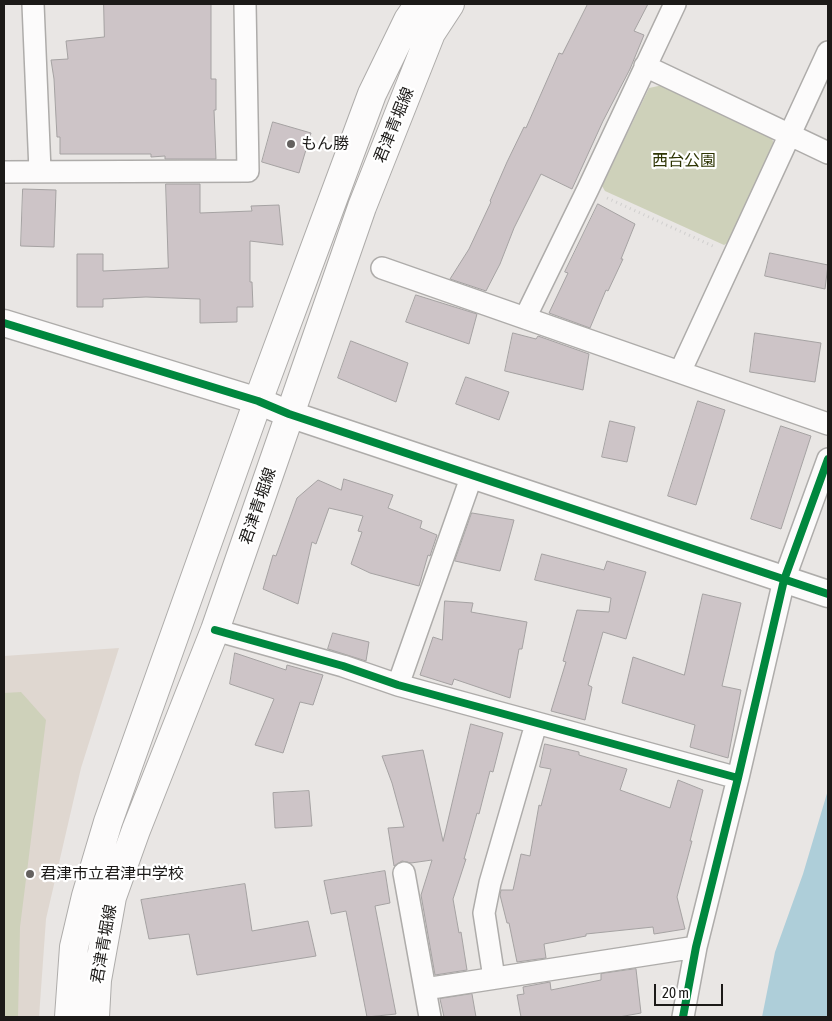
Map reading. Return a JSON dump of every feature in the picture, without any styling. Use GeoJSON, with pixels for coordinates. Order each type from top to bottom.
{"type":"FeatureCollection","features":[{"type":"Feature","properties":{"kind":"main road","name":"君津青堀線"},"geometry":{"type":"LineString","coordinates":[[69,1017],[74,947],[86,896],[108,822],[258,401],[372,94],[408,20],[419,4]]}},
{"type":"Feature","properties":{"kind":"main road","name":"君津青堀線"},"geometry":{"type":"LineString","coordinates":[[95,1017],[97,980],[112,897],[136,830],[215,630],[362,207],[431,33],[450,4]]}},
{"type":"Feature","properties":{"kind":"street"},"geometry":{"type":"LineString","coordinates":[[33,4],[40,171]]}},
{"type":"Feature","properties":{"kind":"street"},"geometry":{"type":"LineString","coordinates":[[4,172],[248,171],[246,4]]}},
{"type":"Feature","properties":{"kind":"street"},"geometry":{"type":"LineString","coordinates":[[524,318],[588,189],[675,4]]}},
{"type":"Feature","properties":{"kind":"street"},"geometry":{"type":"LineString","coordinates":[[680,372],[828,52]]}},
{"type":"Feature","properties":{"kind":"street"},"geometry":{"type":"LineString","coordinates":[[645,66],[828,153]]}},
{"type":"Feature","properties":{"kind":"street"},"geometry":{"type":"LineString","coordinates":[[382,268],[828,424]]}},
{"type":"Feature","properties":{"kind":"street"},"geometry":{"type":"LineString","coordinates":[[4,323],[258,401],[289,414],[805,587]]}},
{"type":"Feature","properties":{"kind":"street"},"geometry":{"type":"LineString","coordinates":[[683,1017],[696,947],[738,778],[805,587],[828,459]]}},
{"type":"Feature","properties":{"kind":"street"},"geometry":{"type":"LineString","coordinates":[[398,685],[472,475]]}},
{"type":"Feature","properties":{"kind":"street"},"geometry":{"type":"LineString","coordinates":[[215,630],[343,666],[398,685],[738,778]]}},
{"type":"Feature","properties":{"kind":"street"},"geometry":{"type":"LineString","coordinates":[[494,978],[484,912],[490,883],[536,724]]}},
{"type":"Feature","properties":{"kind":"street"},"geometry":{"type":"LineString","coordinates":[[404,873],[430,1017]]}},
{"type":"Feature","properties":{"kind":"street"},"geometry":{"type":"LineString","coordinates":[[425,989],[696,947]]}},
{"type":"Feature","properties":{"kind":"path"},"geometry":{"type":"LineString","coordinates":[[588,189],[733,256]]}},
{"type":"Feature","properties":{"kind":"shaded area","name":"君津市立君津中学校"},"geometry":{"type":"Polygon","coordinates":[[[119,648],[81,768],[46,919],[39,1017],[4,1017],[4,656],[119,648]]]}},
{"type":"Feature","properties":{"kind":"green space","name":"西台公園"},"geometry":{"type":"Polygon","coordinates":[[[663,85],[770,133],[775,147],[729,242],[724,245],[605,191],[602,186],[649,88],[663,85]]]}},
{"type":"Feature","properties":{"kind":"green space"},"geometry":{"type":"Polygon","coordinates":[[[21,692],[46,720],[20,927],[18,1017],[4,1017],[4,693],[21,692]]]}},
{"type":"Feature","properties":{"kind":"water"},"geometry":{"type":"Polygon","coordinates":[[[828,790],[828,1017],[762,1017],[775,952],[803,874],[828,790]]]}},
{"type":"Feature","properties":{"kind":"building"},"geometry":{"type":"Polygon","coordinates":[[[104,4],[211,4],[211,79],[216,79],[216,110],[214,110],[216,159],[165,159],[165,156],[151,157],[151,154],[60,154],[60,137],[57,137],[54,79],[51,60],[68,59],[66,41],[104,37],[104,4]]]}},
{"type":"Feature","properties":{"kind":"building"},"geometry":{"type":"Polygon","coordinates":[[[588,4],[648,4],[634,31],[644,35],[630,69],[603,121],[572,189],[541,174],[486,291],[450,279],[469,249],[507,162],[524,127],[526,128],[559,53],[562,54],[588,4]]]}},
{"type":"Feature","properties":{"kind":"building"},"geometry":{"type":"Polygon","coordinates":[[[273,122],[311,133],[299,173],[262,162],[273,122]]]}},
{"type":"Feature","properties":{"kind":"building"},"geometry":{"type":"Polygon","coordinates":[[[166,184],[200,184],[200,213],[252,211],[251,206],[279,205],[283,245],[250,241],[250,282],[252,282],[253,307],[237,307],[237,322],[200,323],[200,299],[146,297],[103,299],[103,307],[77,307],[77,254],[103,254],[103,271],[168,268],[166,184]]]}},
{"type":"Feature","properties":{"kind":"building"},"geometry":{"type":"Polygon","coordinates":[[[23,189],[56,190],[54,247],[21,246],[23,189]]]}},
{"type":"Feature","properties":{"kind":"building"},"geometry":{"type":"Polygon","coordinates":[[[598,204],[635,224],[621,259],[623,259],[608,291],[606,290],[590,328],[549,313],[568,273],[565,272],[598,204]]]}},
{"type":"Feature","properties":{"kind":"building"},"geometry":{"type":"Polygon","coordinates":[[[770,253],[828,265],[825,289],[765,276],[770,253]]]}},
{"type":"Feature","properties":{"kind":"building"},"geometry":{"type":"Polygon","coordinates":[[[416,295],[477,314],[469,344],[406,322],[416,295]]]}},
{"type":"Feature","properties":{"kind":"building"},"geometry":{"type":"Polygon","coordinates":[[[513,333],[536,339],[538,336],[589,354],[583,390],[505,371],[513,333]]]}},
{"type":"Feature","properties":{"kind":"building"},"geometry":{"type":"Polygon","coordinates":[[[755,333],[821,343],[815,382],[750,372],[755,333]]]}},
{"type":"Feature","properties":{"kind":"building"},"geometry":{"type":"Polygon","coordinates":[[[351,341],[408,363],[396,402],[338,378],[351,341]]]}},
{"type":"Feature","properties":{"kind":"building"},"geometry":{"type":"Polygon","coordinates":[[[466,377],[509,392],[499,420],[456,404],[466,377]]]}},
{"type":"Feature","properties":{"kind":"building"},"geometry":{"type":"Polygon","coordinates":[[[698,401],[725,410],[696,505],[668,496],[698,401]]]}},
{"type":"Feature","properties":{"kind":"building"},"geometry":{"type":"Polygon","coordinates":[[[610,421],[635,427],[627,462],[602,457],[610,421]]]}},
{"type":"Feature","properties":{"kind":"building"},"geometry":{"type":"Polygon","coordinates":[[[781,426],[811,436],[781,529],[751,519],[781,426]]]}},
{"type":"Feature","properties":{"kind":"building"},"geometry":{"type":"Polygon","coordinates":[[[344,479],[393,495],[388,508],[422,521],[420,528],[437,535],[430,556],[428,555],[419,586],[370,573],[351,564],[362,532],[358,531],[363,516],[329,508],[316,544],[312,542],[298,604],[263,589],[273,555],[276,556],[297,498],[318,480],[341,490],[344,479]]]}},
{"type":"Feature","properties":{"kind":"building"},"geometry":{"type":"Polygon","coordinates":[[[472,513],[514,520],[500,571],[455,561],[472,513]]]}},
{"type":"Feature","properties":{"kind":"building"},"geometry":{"type":"Polygon","coordinates":[[[542,554],[604,570],[607,561],[646,572],[626,639],[603,632],[588,685],[592,687],[585,720],[551,711],[566,662],[563,661],[577,610],[609,612],[611,598],[535,580],[542,554]]]}},
{"type":"Feature","properties":{"kind":"building"},"geometry":{"type":"Polygon","coordinates":[[[703,594],[741,603],[722,686],[741,690],[728,758],[690,747],[695,725],[622,703],[633,657],[684,675],[703,594]]]}},
{"type":"Feature","properties":{"kind":"building"},"geometry":{"type":"Polygon","coordinates":[[[445,601],[473,603],[471,612],[527,622],[522,649],[519,649],[510,698],[454,679],[452,685],[420,675],[433,637],[442,640],[445,601]]]}},
{"type":"Feature","properties":{"kind":"building"},"geometry":{"type":"Polygon","coordinates":[[[333,633],[369,642],[366,661],[328,649],[333,633]]]}},
{"type":"Feature","properties":{"kind":"building"},"geometry":{"type":"Polygon","coordinates":[[[235,653],[286,670],[287,665],[323,675],[313,705],[300,702],[283,753],[255,745],[274,699],[230,684],[235,653]]]}},
{"type":"Feature","properties":{"kind":"building"},"geometry":{"type":"Polygon","coordinates":[[[471,724],[503,733],[493,772],[490,771],[479,814],[477,813],[464,859],[466,859],[453,899],[467,970],[435,975],[421,895],[432,860],[411,863],[402,861],[394,866],[388,828],[404,827],[392,783],[382,756],[423,750],[443,841],[471,724]]]}},
{"type":"Feature","properties":{"kind":"building"},"geometry":{"type":"Polygon","coordinates":[[[545,744],[579,752],[579,755],[627,769],[620,790],[670,808],[678,780],[703,790],[677,897],[685,929],[654,934],[653,927],[586,934],[586,936],[544,944],[546,958],[517,962],[509,923],[507,923],[500,895],[501,890],[513,890],[521,854],[530,856],[539,805],[541,806],[551,769],[540,767],[545,744]]]}},
{"type":"Feature","properties":{"kind":"building"},"geometry":{"type":"Polygon","coordinates":[[[309,791],[312,826],[275,828],[273,793],[309,791]]]}},
{"type":"Feature","properties":{"kind":"building"},"geometry":{"type":"Polygon","coordinates":[[[385,871],[390,903],[375,906],[396,1014],[367,1017],[346,911],[331,914],[324,881],[385,871]]]}},
{"type":"Feature","properties":{"kind":"building"},"geometry":{"type":"Polygon","coordinates":[[[245,884],[252,931],[308,921],[316,956],[197,975],[189,934],[149,939],[141,900],[245,884]]]}},
{"type":"Feature","properties":{"kind":"building"},"geometry":{"type":"Polygon","coordinates":[[[636,969],[641,1013],[619,1017],[521,1017],[517,995],[524,994],[523,987],[550,982],[551,990],[601,980],[601,974],[636,969]]]}},
{"type":"Feature","properties":{"kind":"building"},"geometry":{"type":"Polygon","coordinates":[[[472,994],[476,1017],[444,1017],[440,999],[472,994]]]}},
{"type":"Feature","properties":{"kind":"cycle path"},"geometry":{"type":"LineString","coordinates":[[4,323],[258,401],[289,414],[828,594]]}},
{"type":"Feature","properties":{"kind":"cycle path"},"geometry":{"type":"LineString","coordinates":[[683,1017],[696,947],[784,580],[828,459]]}},
{"type":"Feature","properties":{"kind":"cycle path"},"geometry":{"type":"LineString","coordinates":[[215,630],[343,666],[398,685],[738,778]]}},
{"type":"Feature","properties":{"kind":"place","name":"もん勝"},"geometry":{"type":"Point","coordinates":[291,144]}},
{"type":"Feature","properties":{"kind":"place","name":"君津市立君津中学校"},"geometry":{"type":"Point","coordinates":[30,874]}}]}
